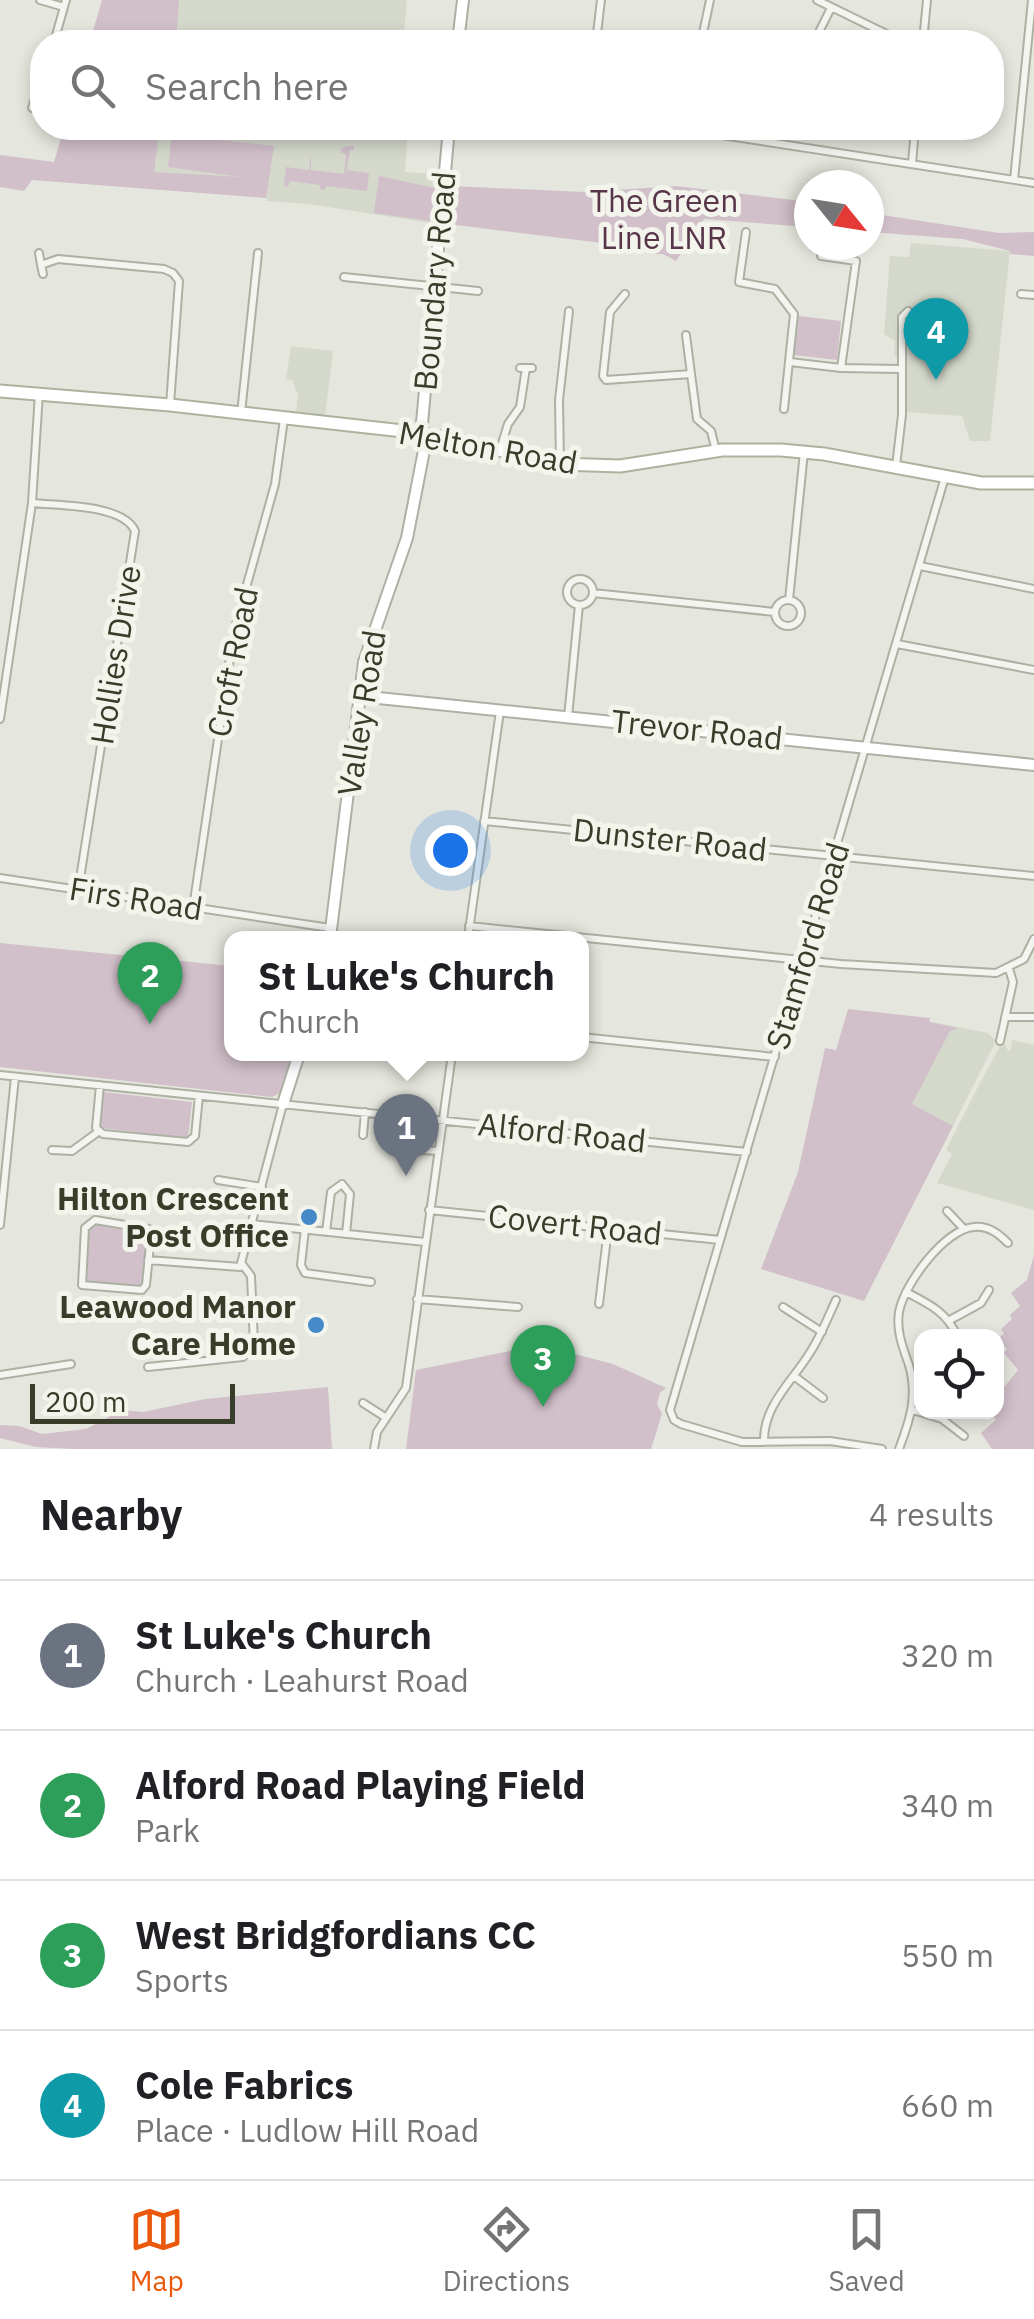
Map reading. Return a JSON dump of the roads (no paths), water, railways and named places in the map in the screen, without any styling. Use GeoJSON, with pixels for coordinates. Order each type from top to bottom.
{"type":"FeatureCollection","features":[{"type":"Feature","properties":{"kind":"main road","name":"Melton Road"},"geometry":{"type":"LineString","coordinates":[[0,390],[424,434],[560,464],[620,466],[716,451],[804,451],[981,483],[1034,483]]}},
{"type":"Feature","properties":{"kind":"street"},"geometry":{"type":"LineString","coordinates":[[40,0],[66,3],[58,30]]}},
{"type":"Feature","properties":{"kind":"street"},"geometry":{"type":"LineString","coordinates":[[459,30],[463,0]]}},
{"type":"Feature","properties":{"kind":"street"},"geometry":{"type":"LineString","coordinates":[[597,30],[601,0]]}},
{"type":"Feature","properties":{"kind":"street"},"geometry":{"type":"LineString","coordinates":[[704,30],[710,0]]}},
{"type":"Feature","properties":{"kind":"street"},"geometry":{"type":"LineString","coordinates":[[817,0],[878,30]]}},
{"type":"Feature","properties":{"kind":"street"},"geometry":{"type":"LineString","coordinates":[[924,30],[927,0]]}},
{"type":"Feature","properties":{"kind":"street"},"geometry":{"type":"LineString","coordinates":[[1014,180],[1032,0]]}},
{"type":"Feature","properties":{"kind":"street"},"geometry":{"type":"LineString","coordinates":[[820,30],[832,7]]}},
{"type":"Feature","properties":{"kind":"street","name":"Boundary Road"},"geometry":{"type":"LineString","coordinates":[[424,434],[448,140]]}},
{"type":"Feature","properties":{"kind":"street"},"geometry":{"type":"LineString","coordinates":[[760,140],[1034,183]]}},
{"type":"Feature","properties":{"kind":"street"},"geometry":{"type":"LineString","coordinates":[[912,164],[914,140]]}},
{"type":"Feature","properties":{"kind":"street"},"geometry":{"type":"LineString","coordinates":[[746,232],[739,282],[775,289],[795,320],[784,409]]}},
{"type":"Feature","properties":{"kind":"street"},"geometry":{"type":"LineString","coordinates":[[39,252],[42,269],[58,259],[173,273],[178,281],[170,405]]}},
{"type":"Feature","properties":{"kind":"street"},"geometry":{"type":"LineString","coordinates":[[242,413],[258,253]]}},
{"type":"Feature","properties":{"kind":"street"},"geometry":{"type":"LineString","coordinates":[[841,368],[853,260]]}},
{"type":"Feature","properties":{"kind":"street"},"geometry":{"type":"LineString","coordinates":[[344,277],[478,291]]}},
{"type":"Feature","properties":{"kind":"street"},"geometry":{"type":"LineString","coordinates":[[625,294],[610,312],[603,376],[606,380],[691,374]]}},
{"type":"Feature","properties":{"kind":"street"},"geometry":{"type":"LineString","coordinates":[[1022,294],[1034,295]]}},
{"type":"Feature","properties":{"kind":"street"},"geometry":{"type":"LineString","coordinates":[[560,464],[558,400],[568,310]]}},
{"type":"Feature","properties":{"kind":"street"},"geometry":{"type":"LineString","coordinates":[[896,466],[902,415],[898,333],[908,311]]}},
{"type":"Feature","properties":{"kind":"street"},"geometry":{"type":"LineString","coordinates":[[686,335],[697,419],[711,432],[716,451]]}},
{"type":"Feature","properties":{"kind":"street"},"geometry":{"type":"LineString","coordinates":[[790,362],[900,369]]}},
{"type":"Feature","properties":{"kind":"street"},"geometry":{"type":"LineString","coordinates":[[500,451],[508,424],[520,407],[526,368]]}},
{"type":"Feature","properties":{"kind":"street"},"geometry":{"type":"LineString","coordinates":[[0,720],[32,502],[39,393]]}},
{"type":"Feature","properties":{"kind":"street","name":"Croft Road"},"geometry":{"type":"LineString","coordinates":[[193,908],[234,631],[276,484],[284,418]]}},
{"type":"Feature","properties":{"kind":"street","name":"Valley Road"},"geometry":{"type":"LineString","coordinates":[[331,931],[359,696],[374,625],[407,538],[424,434]]}},
{"type":"Feature","properties":{"kind":"street"},"geometry":{"type":"LineString","coordinates":[[789,600],[804,451]]}},
{"type":"Feature","properties":{"kind":"street","name":"Stamford Road"},"geometry":{"type":"LineString","coordinates":[[764,1442],[713,1435],[681,1424],[670,1414],[945,477]]}},
{"type":"Feature","properties":{"kind":"street","name":"Hollies Drive"},"geometry":{"type":"LineString","coordinates":[[32,502],[117,514],[131,522],[135,531],[78,890]]}},
{"type":"Feature","properties":{"kind":"street"},"geometry":{"type":"LineString","coordinates":[[920,566],[1034,588]]}},
{"type":"Feature","properties":{"kind":"street"},"geometry":{"type":"LineString","coordinates":[[585,580],[593,593],[586,603],[579,605],[571,602],[568,587],[573,581],[585,580]]}},
{"type":"Feature","properties":{"kind":"street"},"geometry":{"type":"LineString","coordinates":[[593,593],[776,612]]}},
{"type":"Feature","properties":{"kind":"street"},"geometry":{"type":"LineString","coordinates":[[789,600],[799,606],[798,622],[783,625],[776,612],[778,604],[789,600]]}},
{"type":"Feature","properties":{"kind":"street"},"geometry":{"type":"LineString","coordinates":[[568,717],[579,605]]}},
{"type":"Feature","properties":{"kind":"street"},"geometry":{"type":"LineString","coordinates":[[897,644],[1034,670]]}},
{"type":"Feature","properties":{"kind":"street","name":"Trevor Road"},"geometry":{"type":"LineString","coordinates":[[359,696],[1034,764]]}},
{"type":"Feature","properties":{"kind":"street"},"geometry":{"type":"LineString","coordinates":[[469,931],[500,710]]}},
{"type":"Feature","properties":{"kind":"street","name":"Dunster Road"},"geometry":{"type":"LineString","coordinates":[[484,821],[1034,876]]}},
{"type":"Feature","properties":{"kind":"street","name":"Firs Road"},"geometry":{"type":"LineString","coordinates":[[0,878],[315,931]]}},
{"type":"Feature","properties":{"kind":"street"},"geometry":{"type":"LineString","coordinates":[[470,926],[519,931]]}},
{"type":"Feature","properties":{"kind":"street"},"geometry":{"type":"LineString","coordinates":[[589,938],[804,960],[996,973],[1024,959],[1034,938]]}},
{"type":"Feature","properties":{"kind":"street"},"geometry":{"type":"LineString","coordinates":[[1024,959],[1034,961]]}},
{"type":"Feature","properties":{"kind":"street"},"geometry":{"type":"LineString","coordinates":[[1000,1041],[1014,982],[1008,969]]}},
{"type":"Feature","properties":{"kind":"street"},"geometry":{"type":"LineString","coordinates":[[1005,1017],[1034,1017]]}},
{"type":"Feature","properties":{"kind":"street"},"geometry":{"type":"LineString","coordinates":[[589,1038],[775,1057]]}},
{"type":"Feature","properties":{"kind":"street"},"geometry":{"type":"LineString","coordinates":[[148,1260],[233,1269],[242,1264],[296,1061]]}},
{"type":"Feature","properties":{"kind":"street"},"geometry":{"type":"LineString","coordinates":[[374,1449],[385,1417],[406,1388],[451,1061]]}},
{"type":"Feature","properties":{"kind":"street","name":"Alford Road"},"geometry":{"type":"LineString","coordinates":[[0,1075],[747,1152]]}},
{"type":"Feature","properties":{"kind":"street"},"geometry":{"type":"LineString","coordinates":[[0,1225],[15,1077]]}},
{"type":"Feature","properties":{"kind":"street"},"geometry":{"type":"LineString","coordinates":[[98,1132],[100,1086]]}},
{"type":"Feature","properties":{"kind":"street"},"geometry":{"type":"LineString","coordinates":[[52,1150],[72,1151],[98,1132],[188,1142],[194,1136],[199,1096]]}},
{"type":"Feature","properties":{"kind":"street"},"geometry":{"type":"LineString","coordinates":[[363,1134],[364,1112]]}},
{"type":"Feature","properties":{"kind":"street"},"geometry":{"type":"LineString","coordinates":[[422,1150],[438,1150]]}},
{"type":"Feature","properties":{"kind":"street"},"geometry":{"type":"LineString","coordinates":[[218,1180],[262,1187]]}},
{"type":"Feature","properties":{"kind":"street"},"geometry":{"type":"LineString","coordinates":[[326,1232],[331,1192],[342,1184],[350,1194],[346,1234]]}},
{"type":"Feature","properties":{"kind":"street","name":"Covert Road"},"geometry":{"type":"LineString","coordinates":[[430,1210],[720,1240]]}},
{"type":"Feature","properties":{"kind":"street"},"geometry":{"type":"LineString","coordinates":[[946,1211],[964,1229]]}},
{"type":"Feature","properties":{"kind":"street"},"geometry":{"type":"LineString","coordinates":[[89,1222],[148,1229],[148,1260],[142,1290],[87,1287],[80,1280],[89,1222]]}},
{"type":"Feature","properties":{"kind":"street"},"geometry":{"type":"LineString","coordinates":[[252,1224],[425,1242]]}},
{"type":"Feature","properties":{"kind":"street"},"geometry":{"type":"LineString","coordinates":[[599,1304],[608,1228]]}},
{"type":"Feature","properties":{"kind":"street"},"geometry":{"type":"LineString","coordinates":[[305,1229],[301,1265],[305,1273],[370,1282]]}},
{"type":"Feature","properties":{"kind":"street"},"geometry":{"type":"LineString","coordinates":[[899,1449],[913,1410],[914,1391],[898,1316],[906,1292],[932,1254],[964,1229],[990,1229],[1008,1243]]}},
{"type":"Feature","properties":{"kind":"street"},"geometry":{"type":"LineString","coordinates":[[148,1368],[243,1357],[251,1351],[254,1344],[250,1276],[242,1264]]}},
{"type":"Feature","properties":{"kind":"street"},"geometry":{"type":"LineString","coordinates":[[950,1320],[981,1303],[989,1290]]}},
{"type":"Feature","properties":{"kind":"street"},"geometry":{"type":"LineString","coordinates":[[906,1292],[930,1304],[950,1320],[954,1329]]}},
{"type":"Feature","properties":{"kind":"street"},"geometry":{"type":"LineString","coordinates":[[417,1299],[518,1307]]}},
{"type":"Feature","properties":{"kind":"street"},"geometry":{"type":"LineString","coordinates":[[836,1300],[822,1332],[767,1416],[764,1442],[830,1440],[882,1449]]}},
{"type":"Feature","properties":{"kind":"street"},"geometry":{"type":"LineString","coordinates":[[784,1307],[822,1332]]}},
{"type":"Feature","properties":{"kind":"street"},"geometry":{"type":"LineString","coordinates":[[0,1375],[71,1364]]}},
{"type":"Feature","properties":{"kind":"street"},"geometry":{"type":"LineString","coordinates":[[794,1376],[823,1398]]}},
{"type":"Feature","properties":{"kind":"street"},"geometry":{"type":"LineString","coordinates":[[363,1404],[374,1404],[385,1417]]}},
{"type":"Feature","properties":{"kind":"street"},"geometry":{"type":"LineString","coordinates":[[913,1410],[942,1420],[964,1436]]}},
{"type":"Feature","properties":{"kind":"place","name":"Cole Fabrics"},"geometry":{"type":"Point","coordinates":[936,380]}},
{"type":"Feature","properties":{"kind":"place","name":"Alford Road Playing Field"},"geometry":{"type":"Point","coordinates":[150,1024]}},
{"type":"Feature","properties":{"kind":"place","name":"St Luke's Church"},"geometry":{"type":"Point","coordinates":[406,1176]}},
{"type":"Feature","properties":{"kind":"place","name":"Hilton Crescent Post Office"},"geometry":{"type":"Point","coordinates":[309,1217]}},
{"type":"Feature","properties":{"kind":"place","name":"Leawood Manor Care Home"},"geometry":{"type":"Point","coordinates":[316,1325]}},
{"type":"Feature","properties":{"kind":"place","name":"West Bridgfordians CC"},"geometry":{"type":"Point","coordinates":[543,1407]}},
{"type":"Feature","properties":{"kind":"park label","name":"The Green Line LNR"},"geometry":{"type":"Point","coordinates":[664,220]}}]}
